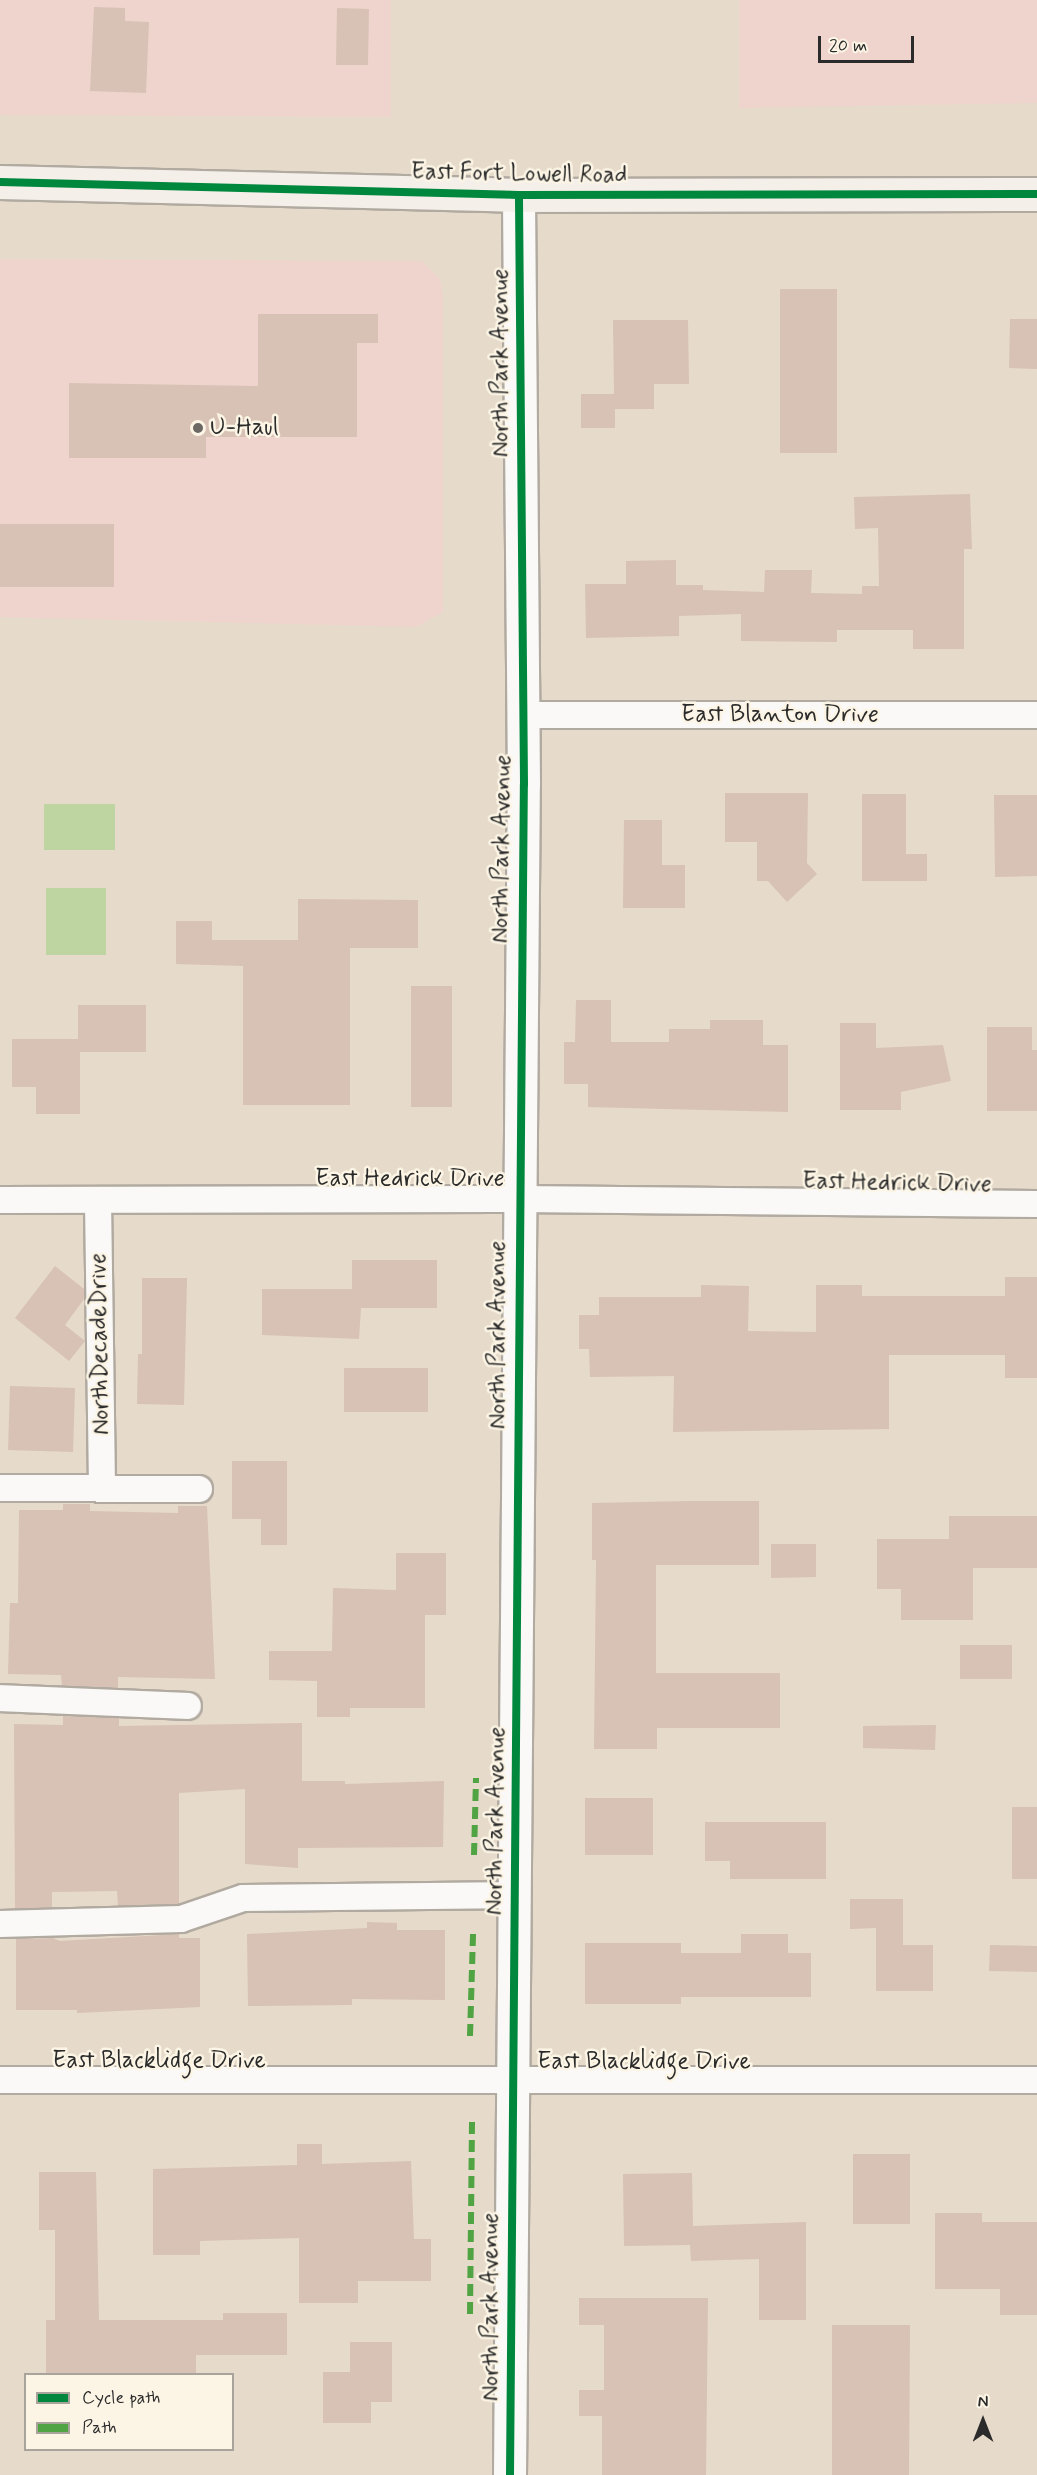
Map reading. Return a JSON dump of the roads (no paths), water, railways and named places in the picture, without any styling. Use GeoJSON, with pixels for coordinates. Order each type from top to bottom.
{"type":"FeatureCollection","features":[{"type":"Feature","properties":{"kind":"main road","name":"East Fort Lowell Road"},"geometry":{"type":"LineString","coordinates":[[0,182],[519,195],[1037,194]]}},
{"type":"Feature","properties":{"kind":"street","name":"North Park Avenue"},"geometry":{"type":"LineString","coordinates":[[510,2475],[523,715],[519,195]]}},
{"type":"Feature","properties":{"kind":"street","name":"East Blanton Drive"},"geometry":{"type":"LineString","coordinates":[[523,715],[1037,715]]}},
{"type":"Feature","properties":{"kind":"street","name":"East Hedrick Drive"},"geometry":{"type":"LineString","coordinates":[[0,1200],[518,1199],[1037,1204]]}},
{"type":"Feature","properties":{"kind":"street","name":"NorthDecadeDrive"},"geometry":{"type":"LineString","coordinates":[[98,1200],[102,1488]]}},
{"type":"Feature","properties":{"kind":"street"},"geometry":{"type":"LineString","coordinates":[[0,1488],[199,1489]]}},
{"type":"Feature","properties":{"kind":"street"},"geometry":{"type":"LineString","coordinates":[[0,1698],[188,1706]]}},
{"type":"Feature","properties":{"kind":"street"},"geometry":{"type":"LineString","coordinates":[[0,1924],[181,1919],[243,1898],[514,1895]]}},
{"type":"Feature","properties":{"kind":"street","name":"East Blacklidge Drive"},"geometry":{"type":"LineString","coordinates":[[0,2080],[512,2082],[1037,2080]]}},
{"type":"Feature","properties":{"kind":"place","name":"U-Haul"},"geometry":{"type":"Point","coordinates":[198,428]}}]}
